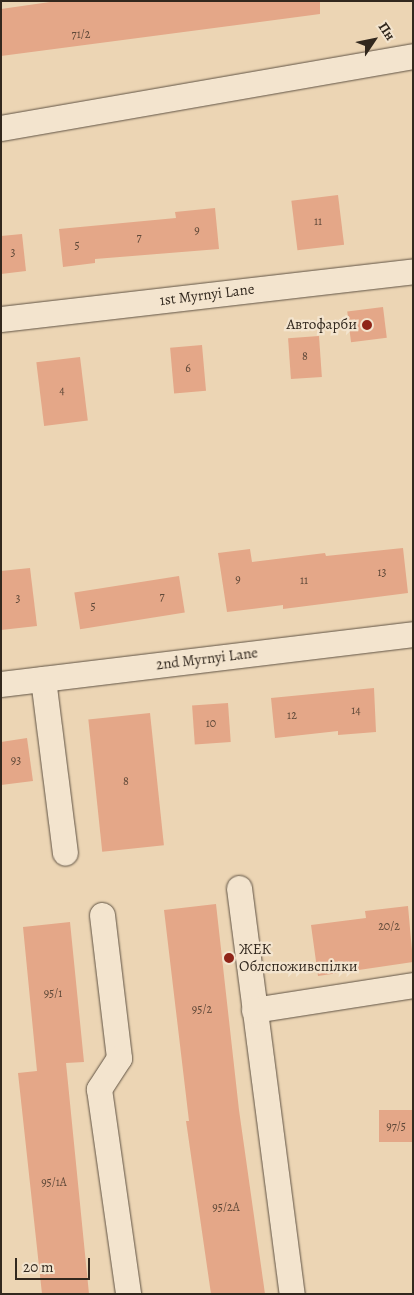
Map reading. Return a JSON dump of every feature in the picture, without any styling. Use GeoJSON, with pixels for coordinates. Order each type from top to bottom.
{"type":"FeatureCollection","features":[{"type":"Feature","properties":{"kind":"street"},"geometry":{"type":"LineString","coordinates":[[1,128],[413,56]]}},
{"type":"Feature","properties":{"kind":"street","name":"1st Myrnyi Lane"},"geometry":{"type":"LineString","coordinates":[[1,319],[413,271]]}},
{"type":"Feature","properties":{"kind":"street","name":"2nd Myrnyi Lane"},"geometry":{"type":"LineString","coordinates":[[1,684],[413,634]]}},
{"type":"Feature","properties":{"kind":"street"},"geometry":{"type":"LineString","coordinates":[[43,679],[64,853]]}},
{"type":"Feature","properties":{"kind":"street"},"geometry":{"type":"LineString","coordinates":[[239,888],[292,1294]]}},
{"type":"Feature","properties":{"kind":"street"},"geometry":{"type":"LineString","coordinates":[[102,915],[119,1058],[100,1089],[128,1294]]}},
{"type":"Feature","properties":{"kind":"street"},"geometry":{"type":"LineString","coordinates":[[254,1010],[413,985]]}},
{"type":"Feature","properties":{"kind":"building"},"geometry":{"type":"Polygon","coordinates":[[[57,1],[320,1],[320,14],[1,56],[1,9],[57,1]]]}},
{"type":"Feature","properties":{"kind":"building"},"geometry":{"type":"Polygon","coordinates":[[[338,195],[344,245],[297,250],[291,201],[338,195]]]}},
{"type":"Feature","properties":{"kind":"building"},"geometry":{"type":"Polygon","coordinates":[[[215,208],[219,249],[95,259],[95,263],[63,267],[59,229],[176,218],[175,212],[215,208]]]}},
{"type":"Feature","properties":{"kind":"building"},"geometry":{"type":"Polygon","coordinates":[[[22,234],[26,271],[1,274],[1,236],[22,234]]]}},
{"type":"Feature","properties":{"kind":"building"},"geometry":{"type":"Polygon","coordinates":[[[383,307],[387,338],[351,342],[347,311],[383,307]]]}},
{"type":"Feature","properties":{"kind":"building"},"geometry":{"type":"Polygon","coordinates":[[[319,336],[322,377],[291,379],[288,338],[319,336]]]}},
{"type":"Feature","properties":{"kind":"building"},"geometry":{"type":"Polygon","coordinates":[[[202,345],[206,391],[174,394],[170,348],[202,345]]]}},
{"type":"Feature","properties":{"kind":"building"},"geometry":{"type":"Polygon","coordinates":[[[80,357],[88,421],[44,426],[36,362],[80,357]]]}},
{"type":"Feature","properties":{"kind":"building"},"geometry":{"type":"Polygon","coordinates":[[[403,548],[408,593],[283,609],[283,605],[227,612],[218,553],[250,549],[252,562],[325,553],[326,556],[403,548]]]}},
{"type":"Feature","properties":{"kind":"building"},"geometry":{"type":"Polygon","coordinates":[[[30,568],[37,626],[1,630],[1,571],[30,568]]]}},
{"type":"Feature","properties":{"kind":"building"},"geometry":{"type":"Polygon","coordinates":[[[179,576],[185,613],[80,629],[74,593],[179,576]]]}},
{"type":"Feature","properties":{"kind":"building"},"geometry":{"type":"Polygon","coordinates":[[[374,688],[376,732],[338,735],[338,731],[275,738],[271,698],[374,688]]]}},
{"type":"Feature","properties":{"kind":"building"},"geometry":{"type":"Polygon","coordinates":[[[228,703],[231,742],[195,744],[192,706],[228,703]]]}},
{"type":"Feature","properties":{"kind":"building"},"geometry":{"type":"Polygon","coordinates":[[[150,713],[164,845],[102,852],[88,719],[150,713]]]}},
{"type":"Feature","properties":{"kind":"building"},"geometry":{"type":"Polygon","coordinates":[[[27,738],[33,781],[1,785],[1,742],[27,738]]]}},
{"type":"Feature","properties":{"kind":"building"},"geometry":{"type":"Polygon","coordinates":[[[216,904],[239,1110],[265,1294],[211,1294],[186,1121],[189,1121],[164,910],[216,904]]]}},
{"type":"Feature","properties":{"kind":"building"},"geometry":{"type":"Polygon","coordinates":[[[408,906],[413,962],[318,976],[311,925],[366,918],[365,911],[408,906]]]}},
{"type":"Feature","properties":{"kind":"building"},"geometry":{"type":"Polygon","coordinates":[[[70,922],[84,1062],[66,1063],[89,1294],[42,1294],[18,1073],[37,1071],[23,927],[70,922]]]}},
{"type":"Feature","properties":{"kind":"building"},"geometry":{"type":"Polygon","coordinates":[[[379,1110],[413,1110],[413,1142],[379,1142],[379,1110]]]}},
{"type":"Feature","properties":{"kind":"place","name":"Автофарби"},"geometry":{"type":"Point","coordinates":[367,325]}},
{"type":"Feature","properties":{"kind":"place","name":"ЖЕК Облспоживспілки"},"geometry":{"type":"Point","coordinates":[229,958]}}]}
